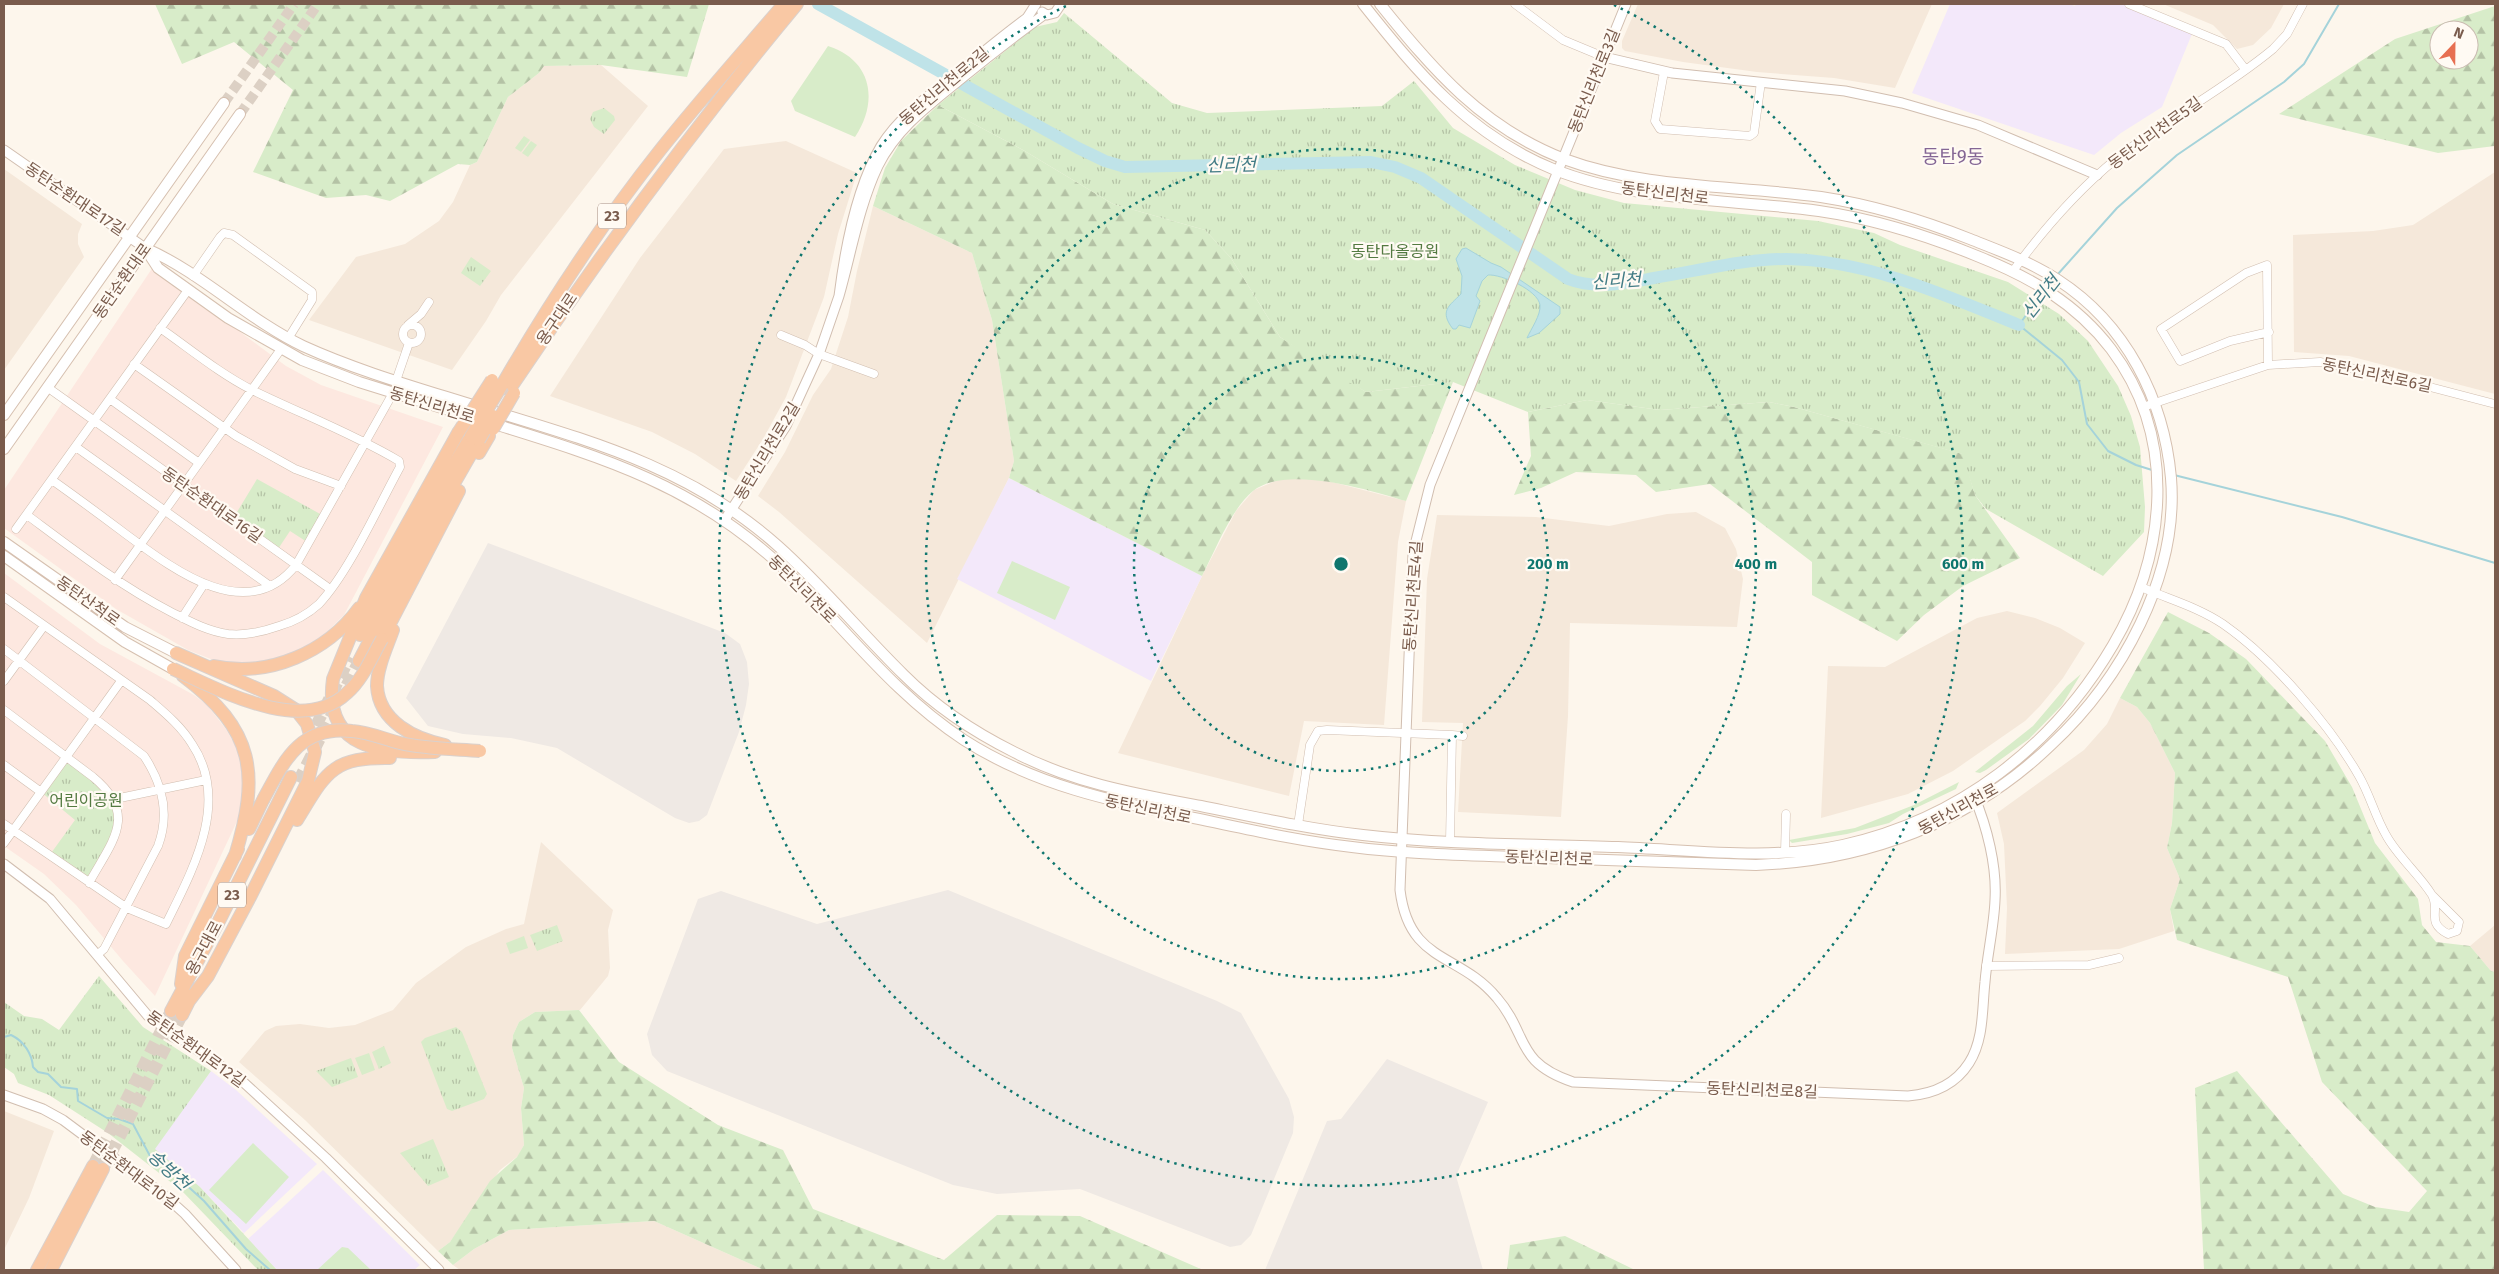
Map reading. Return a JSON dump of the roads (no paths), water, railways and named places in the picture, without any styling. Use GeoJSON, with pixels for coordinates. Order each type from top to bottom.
{"type":"FeatureCollection","features":[{"type":"Feature","properties":{"kind":"highway","name":"용구대로"},"geometry":{"type":"LineString","coordinates":[[354,659],[410,539],[478,440],[504,387],[526,354],[681,147],[784,4]]}},
{"type":"Feature","properties":{"kind":"highway","name":"용구대로"},"geometry":{"type":"LineString","coordinates":[[742,62],[797,4]]}},
{"type":"Feature","properties":{"kind":"highway"},"geometry":{"type":"LineString","coordinates":[[176,653],[216,667],[267,666],[290,660],[314,649],[329,638],[354,615],[366,598],[458,433],[504,387],[526,354]]}},
{"type":"Feature","properties":{"kind":"highway"},"geometry":{"type":"LineString","coordinates":[[173,669],[276,709],[296,712],[315,711],[337,702],[353,688],[382,640],[478,440]]}},
{"type":"Feature","properties":{"kind":"highway"},"geometry":{"type":"LineString","coordinates":[[366,598],[333,679],[332,703],[336,719],[344,731],[355,740],[388,752],[480,751]]}},
{"type":"Feature","properties":{"kind":"highway"},"geometry":{"type":"LineString","coordinates":[[403,598],[379,672],[377,687],[386,710],[399,726],[431,742],[480,751]]}},
{"type":"Feature","properties":{"kind":"highway"},"geometry":{"type":"LineString","coordinates":[[176,653],[285,702],[302,716],[313,738],[315,752],[308,781],[208,976],[184,997]]}},
{"type":"Feature","properties":{"kind":"highway"},"geometry":{"type":"LineString","coordinates":[[173,669],[203,692],[222,711],[236,733],[246,757],[250,779],[250,798],[246,821],[235,856]]}},
{"type":"Feature","properties":{"kind":"highway"},"geometry":{"type":"LineString","coordinates":[[184,997],[185,956],[263,800],[288,757],[297,746],[320,733],[353,731],[402,743],[480,751]]}},
{"type":"Feature","properties":{"kind":"highway"},"geometry":{"type":"LineString","coordinates":[[250,897],[313,794],[328,774],[345,761],[364,757],[403,758],[480,751]]}},
{"type":"Feature","properties":{"kind":"highway","name":"용구대로"},"geometry":{"type":"LineString","coordinates":[[177,1013],[294,780]]}},
{"type":"Feature","properties":{"kind":"highway"},"geometry":{"type":"LineString","coordinates":[[37,1270],[98,1168],[51,1270]]}},
{"type":"Feature","properties":{"kind":"main road","name":"동탄신리천로"},"geometry":{"type":"LineString","coordinates":[[145,248],[166,258],[303,346],[396,381],[615,449],[676,476],[732,510],[763,533],[807,573],[922,692],[970,728],[1012,752],[1053,770],[1100,786],[1358,835],[1450,842],[1752,853],[1829,847],[1863,839],[1924,817],[1972,791],[2008,768],[2058,722],[2105,659],[2126,621],[2140,587],[2154,544],[2158,488],[2155,449],[2143,407],[2127,374],[2108,346],[2067,303],[2024,276],[1935,239],[1864,219],[1815,211],[1626,190],[1596,183],[1558,170],[1506,145],[1455,108],[1424,78],[1362,4]]}},
{"type":"Feature","properties":{"kind":"main road","name":"동탄신리천로"},"geometry":{"type":"LineString","coordinates":[[145,248],[158,268],[228,318],[281,349],[318,366],[393,393],[608,460],[662,483],[724,521],[782,567],[908,697],[964,740],[1015,768],[1071,790],[1124,804],[1314,842],[1401,852],[1756,865],[1788,864],[1840,856],[1879,846],[1933,825],[1976,802],[2029,765],[2057,740],[2104,684],[2126,647],[2152,592],[2168,540],[2172,515],[2172,492],[2168,453],[2156,403],[2124,343],[2102,316],[2074,291],[2021,260],[1944,229],[1878,208],[1820,197],[1607,172],[1563,158],[1508,131],[1466,100],[1434,69],[1380,4]]}},
{"type":"Feature","properties":{"kind":"main road","name":"동탄순환대로"},"geometry":{"type":"LineString","coordinates":[[4,415],[224,103]]}},
{"type":"Feature","properties":{"kind":"main road","name":"동탄순환대로"},"geometry":{"type":"LineString","coordinates":[[4,448],[240,114]]}},
{"type":"Feature","properties":{"kind":"main road"},"geometry":{"type":"LineString","coordinates":[[393,393],[396,381]]}},
{"type":"Feature","properties":{"kind":"main road","name":"동탄산척로"},"geometry":{"type":"LineString","coordinates":[[4,542],[125,627],[176,653]]}},
{"type":"Feature","properties":{"kind":"main road","name":"동탄산척로"},"geometry":{"type":"LineString","coordinates":[[4,556],[117,637],[173,669]]}},
{"type":"Feature","properties":{"kind":"street"},"geometry":{"type":"LineString","coordinates":[[1036,4],[1040,11],[1045,14]]}},
{"type":"Feature","properties":{"kind":"street","name":"동탄신리천로2길"},"geometry":{"type":"LineString","coordinates":[[724,521],[786,426],[819,354],[878,165],[897,135],[930,99],[1014,31],[1027,18],[1036,4]]}},
{"type":"Feature","properties":{"kind":"street","name":"동탄신리천로2길"},"geometry":{"type":"LineString","coordinates":[[1014,31],[1045,14],[1055,13],[1061,4]]}},
{"type":"Feature","properties":{"kind":"street"},"geometry":{"type":"LineString","coordinates":[[1515,4],[1563,40],[1604,57],[1664,72],[1845,91],[1922,108],[1978,125],[2097,175]]}},
{"type":"Feature","properties":{"kind":"street"},"geometry":{"type":"LineString","coordinates":[[1525,4],[1528,14]]}},
{"type":"Feature","properties":{"kind":"street","name":"동탄신리천로3길"},"geometry":{"type":"LineString","coordinates":[[1549,189],[1626,4]]}},
{"type":"Feature","properties":{"kind":"street"},"geometry":{"type":"LineString","coordinates":[[2129,4],[2226,44],[2245,69]]}},
{"type":"Feature","properties":{"kind":"street","name":"동탄신리천로5길"},"geometry":{"type":"LineString","coordinates":[[2013,271],[2055,218],[2097,175],[2148,136],[2260,60],[2281,41],[2303,4]]}},
{"type":"Feature","properties":{"kind":"street"},"geometry":{"type":"LineString","coordinates":[[1664,72],[1654,121],[1660,129],[1750,136],[1754,132],[1761,82]]}},
{"type":"Feature","properties":{"kind":"street","name":"동탄순환대로17길"},"geometry":{"type":"LineString","coordinates":[[4,150],[145,248]]}},
{"type":"Feature","properties":{"kind":"street","name":"동탄신리천로4길"},"geometry":{"type":"LineString","coordinates":[[1401,852],[1412,552],[1430,485],[1549,189]]}},
{"type":"Feature","properties":{"kind":"street"},"geometry":{"type":"LineString","coordinates":[[193,276],[220,237],[224,234],[233,235],[312,292],[312,300],[289,337]]}},
{"type":"Feature","properties":{"kind":"street"},"geometry":{"type":"LineString","coordinates":[[2268,365],[2269,332],[2267,265],[2246,273],[2162,329],[2180,361],[2230,341],[2269,332]]}},
{"type":"Feature","properties":{"kind":"street"},"geometry":{"type":"LineString","coordinates":[[16,529],[188,290]]}},
{"type":"Feature","properties":{"kind":"street"},"geometry":{"type":"LineString","coordinates":[[421,314],[420,339],[415,343],[409,343],[403,336],[403,330],[421,314],[429,302]]}},
{"type":"Feature","properties":{"kind":"street"},"geometry":{"type":"LineString","coordinates":[[408,325],[414,324],[419,328]]}},
{"type":"Feature","properties":{"kind":"street"},"geometry":{"type":"LineString","coordinates":[[27,515],[115,580],[182,618],[212,630],[235,634],[257,634],[286,624],[304,615],[318,604],[330,589],[400,467],[399,461],[366,441],[252,389],[223,372],[160,328]]}},
{"type":"Feature","properties":{"kind":"street"},"geometry":{"type":"LineString","coordinates":[[781,335],[805,345],[819,354],[874,374]]}},
{"type":"Feature","properties":{"kind":"street"},"geometry":{"type":"LineString","coordinates":[[396,381],[409,343]]}},
{"type":"Feature","properties":{"kind":"street"},"geometry":{"type":"LineString","coordinates":[[115,580],[281,349]]}},
{"type":"Feature","properties":{"kind":"street","name":"동탄신리천로6길"},"geometry":{"type":"LineString","coordinates":[[2143,407],[2268,365],[2320,362],[2342,365],[2495,404]]}},
{"type":"Feature","properties":{"kind":"street"},"geometry":{"type":"LineString","coordinates":[[134,364],[224,428],[296,469],[341,486]]}},
{"type":"Feature","properties":{"kind":"street","name":"동탄순환대로16길"},"geometry":{"type":"LineString","coordinates":[[47,387],[330,589]]}},
{"type":"Feature","properties":{"kind":"street"},"geometry":{"type":"LineString","coordinates":[[52,480],[140,545],[204,584],[232,591],[270,586],[285,577],[296,565],[393,393]]}},
{"type":"Feature","properties":{"kind":"street"},"geometry":{"type":"LineString","coordinates":[[110,399],[199,463]]}},
{"type":"Feature","properties":{"kind":"street"},"geometry":{"type":"LineString","coordinates":[[76,447],[270,586]]}},
{"type":"Feature","properties":{"kind":"street"},"geometry":{"type":"LineString","coordinates":[[182,618],[204,584]]}},
{"type":"Feature","properties":{"kind":"street"},"geometry":{"type":"LineString","coordinates":[[2140,587],[2186,604],[2222,624],[2255,648],[2296,693],[2345,752],[2360,778],[2386,836],[2433,896],[2459,922],[2457,931],[2448,934],[2438,929],[2434,920],[2433,896]]}},
{"type":"Feature","properties":{"kind":"street"},"geometry":{"type":"LineString","coordinates":[[4,596],[120,681],[150,700],[181,729],[193,745],[201,762],[206,780],[208,802],[202,846],[166,924],[126,908],[4,824]]}},
{"type":"Feature","properties":{"kind":"street"},"geometry":{"type":"LineString","coordinates":[[4,681],[44,626]]}},
{"type":"Feature","properties":{"kind":"street"},"geometry":{"type":"LineString","coordinates":[[4,649],[144,756],[155,773],[161,789],[164,811],[163,832],[153,858],[104,949],[98,954]]}},
{"type":"Feature","properties":{"kind":"street"},"geometry":{"type":"LineString","coordinates":[[4,843],[120,681]]}},
{"type":"Feature","properties":{"kind":"street"},"geometry":{"type":"LineString","coordinates":[[4,710],[107,788],[115,799],[120,815],[118,826],[89,883]]}},
{"type":"Feature","properties":{"kind":"street"},"geometry":{"type":"LineString","coordinates":[[1298,825],[1310,745],[1318,732],[1327,730],[1463,736]]}},
{"type":"Feature","properties":{"kind":"street"},"geometry":{"type":"LineString","coordinates":[[1450,842],[1452,735]]}},
{"type":"Feature","properties":{"kind":"street"},"geometry":{"type":"LineString","coordinates":[[4,764],[41,792]]}},
{"type":"Feature","properties":{"kind":"street"},"geometry":{"type":"LineString","coordinates":[[115,799],[206,780]]}},
{"type":"Feature","properties":{"kind":"street","name":"동탄신리천로8길"},"geometry":{"type":"LineString","coordinates":[[1401,852],[1400,890],[1407,924],[1416,936],[1438,956],[1490,991],[1504,1006],[1524,1048],[1534,1060],[1556,1077],[1572,1082],[1908,1096],[1924,1094],[1953,1082],[1966,1069],[1980,1039],[1986,966],[1995,900],[1994,878],[1985,828],[1972,791]]}},
{"type":"Feature","properties":{"kind":"street"},"geometry":{"type":"LineString","coordinates":[[1784,852],[1786,814]]}},
{"type":"Feature","properties":{"kind":"street","name":"동탄순환대로12길"},"geometry":{"type":"LineString","coordinates":[[4,864],[50,899],[148,1016],[241,1080],[326,1158],[439,1270]]}},
{"type":"Feature","properties":{"kind":"street"},"geometry":{"type":"LineString","coordinates":[[1986,966],[2090,965],[2119,958]]}},
{"type":"Feature","properties":{"kind":"street","name":"동탄순환대로10길"},"geometry":{"type":"LineString","coordinates":[[4,1095],[43,1109],[63,1120],[165,1196],[185,1214],[236,1270]]}},
{"type":"Feature","properties":{"kind":"water"},"geometry":{"type":"Polygon","coordinates":[[[1466,248],[1501,267],[1560,307],[1560,314],[1539,333],[1527,338],[1539,313],[1540,305],[1538,299],[1526,289],[1510,280],[1488,275],[1482,281],[1476,296],[1480,301],[1470,328],[1459,325],[1456,329],[1453,329],[1446,313],[1447,309],[1461,294],[1462,276],[1456,259],[1462,249],[1466,248]]]}},
{"type":"Feature","properties":{"kind":"waterway","name":"신리천"},"geometry":{"type":"LineString","coordinates":[[818,4],[1078,148],[1105,161],[1125,167],[1371,162],[1395,167],[1421,178],[1568,279],[1579,282],[1600,285],[1622,283],[1753,261],[1786,259],[1817,261],[1876,272],[1906,281],[2019,325]]}},
{"type":"Feature","properties":{"kind":"waterway","name":"신리천"},"geometry":{"type":"LineString","coordinates":[[2058,274],[2117,208],[2177,155],[2284,82],[2304,64],[2339,4]]}},
{"type":"Feature","properties":{"kind":"waterway"},"geometry":{"type":"LineString","coordinates":[[2042,293],[2019,325],[2062,360],[2079,382],[2087,424],[2108,451],[2136,465],[2152,470]]}},
{"type":"Feature","properties":{"kind":"waterway"},"geometry":{"type":"LineString","coordinates":[[2174,475],[2342,517],[2495,563]]}},
{"type":"Feature","properties":{"kind":"waterway","name":"송방천"},"geometry":{"type":"LineString","coordinates":[[4,1037],[11,1035],[23,1044],[29,1053],[33,1067],[38,1072],[48,1074],[61,1087],[77,1089],[78,1101],[107,1118],[119,1119],[133,1124],[150,1156],[204,1201],[246,1249],[270,1270]]}},
{"type":"Feature","properties":{"kind":"tunnel"},"geometry":{"type":"LineString","coordinates":[[224,103],[294,4]]}},
{"type":"Feature","properties":{"kind":"tunnel"},"geometry":{"type":"LineString","coordinates":[[240,114],[318,4]]}},
{"type":"Feature","properties":{"kind":"tunnel"},"geometry":{"type":"LineString","coordinates":[[308,742],[350,657]]}},
{"type":"Feature","properties":{"kind":"tunnel"},"geometry":{"type":"LineString","coordinates":[[298,782],[359,661]]}},
{"type":"Feature","properties":{"kind":"tunnel"},"geometry":{"type":"LineString","coordinates":[[93,1166],[171,1011]]}},
{"type":"Feature","properties":{"kind":"tunnel"},"geometry":{"type":"LineString","coordinates":[[103,1169],[182,1015]]}},
{"type":"Feature","properties":{"kind":"district","name":"동탄9동"},"geometry":{"type":"Point","coordinates":[1953,156]}},
{"type":"Feature","properties":{"kind":"park label","name":"동탄다올공원"},"geometry":{"type":"Point","coordinates":[1395,251]}},
{"type":"Feature","properties":{"kind":"park label","name":"어린이공원"},"geometry":{"type":"Point","coordinates":[86,800]}}]}
